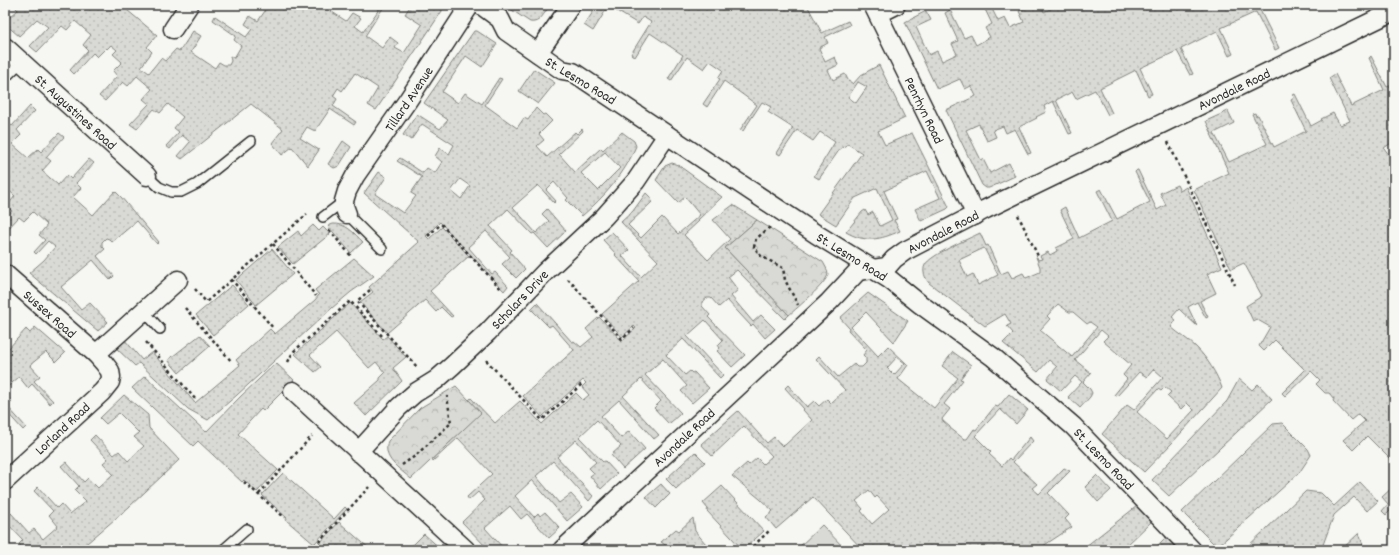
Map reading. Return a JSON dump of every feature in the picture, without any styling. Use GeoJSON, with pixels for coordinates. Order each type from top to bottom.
{"type":"FeatureCollection","features":[{"type":"Feature","properties":{"kind":"street"},"geometry":{"type":"LineString","coordinates":[[173,29],[189,5]]}},
{"type":"Feature","properties":{"kind":"street","name":"Tillard Avenue"},"geometry":{"type":"LineString","coordinates":[[345,207],[347,191],[354,176],[408,100],[470,5]]}},
{"type":"Feature","properties":{"kind":"street","name":"St. Lesmo Road"},"geometry":{"type":"LineString","coordinates":[[481,5],[500,19],[506,31],[562,70],[573,72],[782,211],[873,268],[993,357],[1073,426],[1192,550]]}},
{"type":"Feature","properties":{"kind":"street"},"geometry":{"type":"LineString","coordinates":[[538,53],[571,5]]}},
{"type":"Feature","properties":{"kind":"street"},"geometry":{"type":"LineString","coordinates":[[876,9],[896,5]]}},
{"type":"Feature","properties":{"kind":"street","name":"Penrhyn Road"},"geometry":{"type":"LineString","coordinates":[[876,9],[976,215]]}},
{"type":"Feature","properties":{"kind":"street","name":"Avondale Road"},"geometry":{"type":"LineString","coordinates":[[562,550],[838,294],[858,271],[887,267],[894,259],[905,251],[1009,198],[1394,11]]}},
{"type":"Feature","properties":{"kind":"street","name":"St. Augustines Road"},"geometry":{"type":"LineString","coordinates":[[5,47],[147,176]]}},
{"type":"Feature","properties":{"kind":"street","name":"Scholars Drive"},"geometry":{"type":"LineString","coordinates":[[358,452],[399,407],[415,393],[433,382],[473,347],[554,264],[590,232],[620,201],[636,181],[667,135]]}},
{"type":"Feature","properties":{"kind":"street","name":"Sussex Road"},"geometry":{"type":"LineString","coordinates":[[5,274],[96,354],[110,371]]}},
{"type":"Feature","properties":{"kind":"street"},"geometry":{"type":"LineString","coordinates":[[96,354],[178,280]]}},
{"type":"Feature","properties":{"kind":"street","name":"Lorland Road"},"geometry":{"type":"LineString","coordinates":[[5,481],[102,392],[110,382],[110,371]]}},
{"type":"Feature","properties":{"kind":"street"},"geometry":{"type":"LineString","coordinates":[[293,391],[466,550]]}},
{"type":"Feature","properties":{"kind":"lane"},"geometry":{"type":"LineString","coordinates":[[5,78],[21,62]]}},
{"type":"Feature","properties":{"kind":"lane"},"geometry":{"type":"LineString","coordinates":[[147,176],[159,187],[171,192],[181,192],[197,184],[251,141]]}},
{"type":"Feature","properties":{"kind":"lane"},"geometry":{"type":"LineString","coordinates":[[323,217],[345,207],[382,249]]}},
{"type":"Feature","properties":{"kind":"lane"},"geometry":{"type":"LineString","coordinates":[[144,311],[160,330]]}},
{"type":"Feature","properties":{"kind":"lane"},"geometry":{"type":"LineString","coordinates":[[223,550],[247,529]]}},
{"type":"Feature","properties":{"kind":"path"},"geometry":{"type":"LineString","coordinates":[[1160,125],[1235,285]]}},
{"type":"Feature","properties":{"kind":"path"},"geometry":{"type":"LineString","coordinates":[[1009,198],[1039,258]]}},
{"type":"Feature","properties":{"kind":"path"},"geometry":{"type":"LineString","coordinates":[[178,280],[184,275],[206,302],[312,210]]}},
{"type":"Feature","properties":{"kind":"path"},"geometry":{"type":"LineString","coordinates":[[782,211],[774,225],[756,239],[754,247],[761,256],[783,268],[785,280],[796,304],[810,319]]}},
{"type":"Feature","properties":{"kind":"path"},"geometry":{"type":"LineString","coordinates":[[428,236],[441,224],[515,303]]}},
{"type":"Feature","properties":{"kind":"path"},"geometry":{"type":"LineString","coordinates":[[327,228],[352,257]]}},
{"type":"Feature","properties":{"kind":"path"},"geometry":{"type":"LineString","coordinates":[[273,244],[316,296]]}},
{"type":"Feature","properties":{"kind":"path"},"geometry":{"type":"LineString","coordinates":[[554,264],[622,339],[634,328]]}},
{"type":"Feature","properties":{"kind":"path"},"geometry":{"type":"LineString","coordinates":[[231,280],[274,329]]}},
{"type":"Feature","properties":{"kind":"path"},"geometry":{"type":"LineString","coordinates":[[322,550],[316,545],[384,476],[416,456],[451,424],[448,397],[421,372],[357,301],[370,290]]}},
{"type":"Feature","properties":{"kind":"path"},"geometry":{"type":"LineString","coordinates":[[288,362],[293,352],[350,301],[384,338]]}},
{"type":"Feature","properties":{"kind":"path"},"geometry":{"type":"LineString","coordinates":[[185,308],[232,362]]}},
{"type":"Feature","properties":{"kind":"path"},"geometry":{"type":"LineString","coordinates":[[146,342],[196,400]]}},
{"type":"Feature","properties":{"kind":"path"},"geometry":{"type":"LineString","coordinates":[[473,347],[542,420],[583,383]]}},
{"type":"Feature","properties":{"kind":"path"},"geometry":{"type":"LineString","coordinates":[[259,494],[325,421]]}},
{"type":"Feature","properties":{"kind":"path"},"geometry":{"type":"LineString","coordinates":[[244,482],[285,518]]}},
{"type":"Feature","properties":{"kind":"path"},"geometry":{"type":"LineString","coordinates":[[749,550],[769,531]]}},
{"type":"Feature","properties":{"kind":"green space"},"geometry":{"type":"Polygon","coordinates":[[[13,5],[130,5],[127,10],[157,35],[147,47],[152,52],[141,67],[149,73],[161,58],[165,61],[176,49],[180,51],[193,31],[201,36],[191,52],[215,68],[219,62],[224,65],[229,65],[231,61],[230,56],[234,58],[241,46],[234,40],[236,36],[213,20],[215,16],[246,37],[252,29],[245,24],[250,16],[258,21],[265,11],[258,5],[332,5],[329,10],[346,21],[352,13],[361,18],[355,26],[363,32],[382,5],[385,5],[365,36],[382,48],[390,37],[398,43],[395,48],[404,53],[422,25],[405,14],[411,5],[441,5],[442,11],[376,110],[368,105],[378,88],[355,73],[342,91],[338,88],[333,96],[337,99],[333,106],[356,122],[354,125],[330,109],[315,131],[307,127],[300,138],[319,150],[308,166],[292,147],[282,155],[272,143],[283,129],[251,104],[182,159],[178,156],[190,142],[182,135],[170,149],[166,146],[179,132],[174,128],[183,117],[168,104],[160,113],[154,109],[137,129],[130,124],[149,104],[143,99],[152,89],[137,76],[128,86],[123,82],[105,101],[99,96],[117,76],[113,71],[122,62],[113,54],[117,50],[111,45],[97,57],[93,53],[74,74],[70,70],[88,50],[83,45],[91,35],[75,21],[67,30],[62,26],[37,52],[30,46],[48,27],[37,19],[19,36],[5,24],[5,13],[10,17],[18,10],[13,5]]]}},
{"type":"Feature","properties":{"kind":"green space"},"geometry":{"type":"Polygon","coordinates":[[[504,5],[550,5],[539,20],[530,22],[504,5]]]}},
{"type":"Feature","properties":{"kind":"green space"},"geometry":{"type":"Polygon","coordinates":[[[598,5],[609,5],[593,31],[584,25],[598,5]]]}},
{"type":"Feature","properties":{"kind":"green space"},"geometry":{"type":"Polygon","coordinates":[[[618,5],[807,5],[822,33],[848,21],[850,25],[825,37],[828,43],[819,48],[825,62],[835,57],[838,65],[828,70],[833,80],[845,74],[848,80],[853,84],[861,75],[879,65],[905,118],[878,131],[885,145],[912,133],[949,207],[921,221],[915,209],[940,198],[927,171],[884,191],[897,219],[894,220],[900,231],[873,239],[860,238],[846,232],[865,210],[868,215],[873,212],[880,226],[892,220],[877,188],[855,198],[836,225],[818,214],[862,153],[848,144],[840,149],[819,179],[814,176],[835,142],[820,132],[813,141],[797,130],[780,155],[777,153],[793,128],[768,112],[771,107],[762,102],[743,131],[740,130],[757,105],[724,81],[707,107],[703,104],[720,79],[718,78],[723,70],[710,61],[704,69],[687,57],[671,81],[668,79],[683,55],[650,33],[635,57],[631,54],[651,22],[643,17],[638,24],[615,10],[618,5]],[[858,82],[848,97],[856,103],[867,87],[858,82]]]}},
{"type":"Feature","properties":{"kind":"green space"},"geometry":{"type":"Polygon","coordinates":[[[983,5],[990,5],[998,21],[1005,18],[1010,28],[1024,22],[1019,11],[1026,8],[1024,5],[1041,5],[1044,12],[1058,5],[1270,5],[1260,10],[1279,48],[1275,50],[1256,12],[1221,28],[1233,54],[1229,56],[1217,31],[1181,49],[1193,74],[1190,75],[1177,51],[1140,68],[1152,94],[1148,96],[1136,70],[1100,88],[1112,113],[1108,115],[1095,90],[1076,99],[1072,92],[1056,100],[1072,133],[1069,134],[1053,101],[1044,106],[1046,112],[1019,127],[1031,153],[1028,154],[1015,129],[1006,133],[1003,126],[993,130],[996,137],[987,141],[979,124],[966,130],[981,160],[983,159],[990,173],[1009,163],[1015,176],[986,188],[982,185],[946,110],[976,96],[971,86],[965,89],[960,79],[937,89],[905,22],[926,11],[931,20],[916,27],[929,55],[937,51],[942,61],[957,54],[952,44],[958,41],[945,13],[950,10],[964,38],[971,35],[976,45],[990,37],[985,28],[992,24],[983,5]]]}},
{"type":"Feature","properties":{"kind":"green space"},"geometry":{"type":"Polygon","coordinates":[[[474,31],[477,31],[497,44],[482,67],[466,56],[442,92],[458,103],[465,93],[482,104],[499,78],[502,79],[485,105],[517,128],[524,118],[528,120],[536,108],[543,115],[545,114],[552,121],[539,134],[544,140],[537,146],[547,157],[575,132],[577,134],[582,129],[583,131],[559,154],[575,172],[601,148],[603,150],[622,132],[634,141],[636,146],[620,175],[598,201],[582,216],[566,200],[568,198],[554,182],[546,190],[556,201],[554,203],[538,185],[513,207],[536,233],[549,221],[542,214],[547,209],[566,231],[548,248],[508,209],[490,226],[512,250],[510,252],[525,269],[516,278],[502,264],[510,257],[486,231],[468,247],[492,274],[495,272],[508,286],[504,291],[440,222],[426,236],[429,239],[442,227],[469,256],[430,291],[453,316],[451,317],[441,307],[436,312],[425,300],[387,333],[360,302],[373,292],[369,287],[419,242],[364,193],[379,172],[386,177],[375,194],[403,213],[416,196],[411,193],[422,177],[397,161],[400,158],[423,173],[427,168],[435,173],[442,162],[435,156],[440,148],[449,154],[454,145],[422,124],[411,140],[403,135],[417,114],[440,129],[448,120],[424,103],[474,31]],[[605,152],[581,173],[598,190],[620,168],[605,152]],[[460,179],[451,191],[461,199],[470,186],[460,179]]]}},
{"type":"Feature","properties":{"kind":"green space"},"geometry":{"type":"Polygon","coordinates":[[[1371,56],[1387,87],[1392,85],[1394,88],[1394,141],[1384,148],[1389,155],[1394,153],[1394,463],[1367,436],[1353,450],[1343,440],[1365,421],[1358,414],[1351,420],[1333,401],[1334,399],[1329,393],[1325,393],[1316,384],[1320,380],[1311,371],[1285,396],[1282,393],[1305,370],[1275,340],[1264,351],[1259,346],[1270,327],[1256,319],[1253,321],[1246,306],[1262,296],[1244,263],[1231,269],[1194,190],[1229,173],[1206,121],[1228,111],[1234,123],[1214,133],[1229,162],[1267,144],[1252,114],[1255,113],[1256,116],[1258,115],[1274,147],[1306,131],[1291,100],[1294,98],[1293,95],[1295,94],[1311,126],[1333,113],[1340,125],[1350,121],[1329,78],[1335,74],[1351,106],[1384,90],[1369,58],[1371,56]]]}},
{"type":"Feature","properties":{"kind":"green space"},"geometry":{"type":"Polygon","coordinates":[[[534,69],[555,83],[538,104],[519,91],[534,69]]]}},
{"type":"Feature","properties":{"kind":"green space"},"geometry":{"type":"Polygon","coordinates":[[[30,106],[35,111],[17,130],[21,135],[12,144],[28,158],[38,149],[41,152],[59,133],[64,137],[46,157],[51,161],[42,171],[58,185],[67,175],[71,179],[89,159],[94,163],[76,183],[81,188],[73,197],[93,215],[115,191],[159,242],[157,244],[137,221],[112,242],[106,238],[102,242],[102,246],[105,249],[97,256],[114,276],[110,280],[93,260],[61,287],[81,310],[90,303],[108,322],[98,331],[29,273],[44,260],[55,247],[48,241],[36,254],[34,252],[45,240],[39,235],[47,225],[33,212],[24,221],[19,217],[5,232],[5,219],[12,211],[7,206],[15,196],[5,187],[5,126],[8,123],[12,126],[30,106]]]}},
{"type":"Feature","properties":{"kind":"green space"},"geometry":{"type":"Polygon","coordinates":[[[343,141],[351,147],[339,166],[334,168],[328,164],[343,141]]]}},
{"type":"Feature","properties":{"kind":"green space"},"geometry":{"type":"Polygon","coordinates":[[[672,163],[678,165],[722,197],[684,235],[708,260],[730,239],[713,220],[733,205],[757,220],[725,248],[789,315],[785,319],[737,270],[728,277],[738,290],[731,296],[753,322],[761,315],[775,329],[765,338],[753,324],[751,326],[727,300],[719,307],[711,298],[707,298],[702,302],[702,306],[710,315],[708,317],[745,355],[732,367],[717,351],[720,348],[718,345],[723,340],[705,320],[687,336],[723,375],[720,378],[683,339],[666,355],[685,375],[690,371],[692,373],[694,372],[709,388],[692,403],[681,391],[687,386],[663,359],[645,375],[681,413],[669,424],[654,408],[661,401],[641,379],[623,396],[659,435],[654,439],[619,400],[601,416],[621,438],[629,431],[645,449],[623,469],[611,455],[621,446],[597,420],[579,437],[617,474],[601,489],[590,476],[594,473],[589,468],[596,462],[576,440],[557,457],[593,496],[589,501],[553,461],[536,476],[559,503],[571,494],[583,507],[567,521],[532,480],[515,496],[534,517],[538,513],[540,516],[545,512],[560,528],[549,538],[527,514],[521,519],[510,506],[485,528],[505,550],[489,550],[462,522],[485,500],[478,492],[469,500],[467,497],[492,474],[458,438],[433,461],[432,459],[480,413],[469,400],[471,398],[495,423],[520,401],[542,424],[576,393],[583,400],[589,395],[582,387],[586,383],[583,380],[542,417],[523,396],[574,350],[552,325],[549,327],[531,309],[537,303],[572,342],[574,341],[581,347],[593,337],[586,329],[599,317],[622,341],[636,328],[634,326],[622,337],[602,314],[639,281],[603,240],[612,232],[629,250],[622,256],[641,277],[658,261],[621,222],[633,211],[646,193],[651,198],[652,202],[628,225],[641,238],[662,217],[678,234],[700,215],[685,197],[678,203],[656,180],[665,166],[672,163]]]}},
{"type":"Feature","properties":{"kind":"green space"},"geometry":{"type":"Polygon","coordinates":[[[1138,170],[1157,210],[1166,205],[1160,193],[1177,185],[1180,191],[1186,187],[1222,267],[1207,274],[1216,293],[1200,301],[1208,317],[1206,318],[1197,302],[1188,307],[1197,326],[1179,309],[1172,317],[1176,320],[1171,327],[1200,351],[1211,366],[1222,388],[1144,472],[1102,434],[1127,405],[1134,410],[1163,377],[1154,369],[1147,377],[1139,372],[1117,396],[1114,395],[1127,379],[1123,375],[1131,365],[1103,341],[1108,336],[1101,330],[1075,360],[1091,373],[1083,382],[1092,393],[1080,408],[1068,397],[1082,382],[1075,376],[1061,391],[1047,379],[1057,367],[1049,360],[1038,372],[1003,343],[1013,333],[1007,326],[1011,324],[1005,314],[985,326],[929,283],[924,272],[925,265],[928,261],[980,233],[986,246],[988,245],[1001,274],[1008,271],[1012,278],[1023,273],[1026,278],[1040,272],[1040,267],[1036,257],[1038,260],[1042,259],[1040,256],[1048,252],[1050,255],[1057,251],[1056,248],[1074,239],[1060,210],[1065,207],[1079,238],[1112,221],[1097,191],[1101,189],[1117,219],[1150,202],[1135,172],[1138,170]],[[984,248],[959,260],[967,277],[973,274],[978,285],[998,275],[984,248]],[[1058,304],[1047,316],[1050,319],[1040,330],[1072,357],[1097,327],[1090,322],[1087,324],[1073,312],[1069,312],[1058,304]],[[1165,387],[1161,391],[1158,389],[1137,412],[1167,439],[1194,410],[1187,403],[1181,409],[1167,396],[1171,392],[1165,387]]]}},
{"type":"Feature","properties":{"kind":"green space"},"geometry":{"type":"Polygon","coordinates":[[[757,220],[823,262],[828,271],[823,283],[789,315],[725,248],[757,220]]]}},
{"type":"Feature","properties":{"kind":"green space"},"geometry":{"type":"Polygon","coordinates":[[[333,224],[346,227],[363,242],[351,253],[328,226],[333,224]]]}},
{"type":"Feature","properties":{"kind":"green space"},"geometry":{"type":"Polygon","coordinates":[[[313,225],[319,231],[323,227],[330,234],[293,264],[278,247],[298,231],[301,236],[313,225]]]}},
{"type":"Feature","properties":{"kind":"green space"},"geometry":{"type":"Polygon","coordinates":[[[272,249],[293,274],[256,305],[236,280],[272,249]]]}},
{"type":"Feature","properties":{"kind":"green space"},"geometry":{"type":"Polygon","coordinates":[[[354,258],[374,276],[351,292],[332,308],[208,420],[188,409],[139,363],[135,366],[115,347],[124,339],[142,360],[152,352],[195,403],[240,365],[236,360],[270,329],[275,334],[315,300],[319,295],[315,290],[354,258]]]}},
{"type":"Feature","properties":{"kind":"green space"},"geometry":{"type":"Polygon","coordinates":[[[232,285],[249,304],[213,335],[196,315],[232,285]]]}},
{"type":"Feature","properties":{"kind":"green space"},"geometry":{"type":"Polygon","coordinates":[[[868,293],[908,321],[894,342],[866,312],[851,327],[878,356],[888,346],[908,365],[898,379],[934,408],[958,378],[942,366],[953,352],[971,365],[960,379],[963,380],[944,404],[950,409],[942,419],[950,428],[964,439],[967,439],[974,429],[976,430],[995,406],[998,407],[1009,394],[1028,410],[1016,424],[1000,409],[975,436],[991,452],[989,454],[1002,466],[1009,458],[1011,460],[1030,437],[1033,441],[1013,462],[1037,484],[1032,488],[1039,494],[1064,468],[1070,471],[1048,493],[1069,515],[1065,519],[1072,527],[1037,550],[863,550],[813,497],[776,529],[766,517],[773,511],[732,476],[747,463],[749,465],[757,458],[763,464],[772,456],[744,426],[712,456],[701,444],[738,411],[767,443],[774,437],[782,446],[785,445],[812,420],[785,388],[788,385],[807,407],[814,401],[819,406],[827,399],[831,403],[845,390],[816,359],[819,356],[838,377],[854,364],[857,367],[862,367],[866,363],[866,358],[863,355],[867,350],[848,330],[849,328],[840,318],[868,293]],[[897,357],[887,368],[894,375],[905,363],[897,357]],[[869,490],[856,501],[863,509],[861,511],[872,524],[889,509],[877,496],[875,498],[869,490]]]}},
{"type":"Feature","properties":{"kind":"green space"},"geometry":{"type":"Polygon","coordinates":[[[350,303],[383,339],[387,336],[406,357],[393,368],[402,381],[366,416],[354,403],[380,380],[385,373],[376,362],[369,368],[336,332],[310,355],[321,367],[315,372],[295,354],[350,303]]]}},
{"type":"Feature","properties":{"kind":"green space"},"geometry":{"type":"Polygon","coordinates":[[[35,327],[65,353],[56,362],[46,352],[30,365],[40,376],[34,381],[53,401],[50,404],[32,384],[28,388],[19,377],[5,389],[5,347],[8,349],[26,329],[30,333],[35,327]]]}},
{"type":"Feature","properties":{"kind":"green space"},"geometry":{"type":"Polygon","coordinates":[[[200,335],[210,346],[179,373],[168,360],[200,335]]]}},
{"type":"Feature","properties":{"kind":"green space"},"geometry":{"type":"Polygon","coordinates":[[[276,363],[294,380],[263,411],[261,409],[238,434],[278,470],[257,492],[244,480],[242,482],[198,441],[193,446],[132,388],[145,376],[206,432],[276,363]]]}},
{"type":"Feature","properties":{"kind":"green space"},"geometry":{"type":"Polygon","coordinates":[[[1239,379],[1252,390],[1258,384],[1272,399],[1169,496],[1152,480],[1227,401],[1239,379]]]}},
{"type":"Feature","properties":{"kind":"green space"},"geometry":{"type":"Polygon","coordinates":[[[456,386],[481,413],[411,479],[389,458],[387,453],[388,441],[420,408],[456,386]]]}},
{"type":"Feature","properties":{"kind":"green space"},"geometry":{"type":"Polygon","coordinates":[[[5,394],[12,402],[7,406],[26,427],[23,430],[5,410],[5,394]]]}},
{"type":"Feature","properties":{"kind":"green space"},"geometry":{"type":"Polygon","coordinates":[[[124,395],[148,415],[149,428],[179,460],[129,507],[79,550],[24,550],[19,544],[23,540],[5,521],[11,513],[29,533],[34,529],[43,539],[58,526],[49,515],[53,511],[34,491],[38,487],[57,508],[61,504],[70,514],[86,501],[75,490],[79,486],[61,466],[66,462],[84,482],[88,478],[98,488],[113,474],[103,463],[108,459],[90,440],[95,435],[114,455],[119,451],[128,461],[144,446],[134,437],[139,433],[119,413],[106,424],[100,418],[124,395]]]}},
{"type":"Feature","properties":{"kind":"green space"},"geometry":{"type":"Polygon","coordinates":[[[1282,423],[1308,449],[1311,455],[1299,473],[1217,547],[1182,512],[1273,424],[1282,423]]]}},
{"type":"Feature","properties":{"kind":"green space"},"geometry":{"type":"Polygon","coordinates":[[[695,452],[705,462],[676,489],[666,479],[695,452]]]}},
{"type":"Feature","properties":{"kind":"green space"},"geometry":{"type":"Polygon","coordinates":[[[283,473],[334,519],[345,507],[347,509],[314,544],[286,520],[287,518],[262,495],[283,473]]]}},
{"type":"Feature","properties":{"kind":"green space"},"geometry":{"type":"Polygon","coordinates":[[[1097,475],[1111,490],[1098,502],[1085,487],[1097,475]]]}},
{"type":"Feature","properties":{"kind":"green space"},"geometry":{"type":"Polygon","coordinates":[[[1360,482],[1378,501],[1367,511],[1354,497],[1334,515],[1321,550],[1244,550],[1306,491],[1321,493],[1334,506],[1360,482]]]}},
{"type":"Feature","properties":{"kind":"green space"},"geometry":{"type":"Polygon","coordinates":[[[661,484],[670,494],[656,508],[646,497],[661,484]]]}},
{"type":"Feature","properties":{"kind":"green space"},"geometry":{"type":"Polygon","coordinates":[[[722,486],[764,531],[743,550],[707,511],[708,509],[703,503],[722,486]]]}},
{"type":"Feature","properties":{"kind":"green space"},"geometry":{"type":"Polygon","coordinates":[[[1394,486],[1394,507],[1386,515],[1382,511],[1388,504],[1382,497],[1394,486]]]}},
{"type":"Feature","properties":{"kind":"green space"},"geometry":{"type":"Polygon","coordinates":[[[1137,506],[1152,521],[1122,550],[1081,550],[1137,506]]]}},
{"type":"Feature","properties":{"kind":"green space"},"geometry":{"type":"Polygon","coordinates":[[[693,518],[695,531],[711,550],[672,550],[661,542],[676,529],[679,531],[693,518]]]}},
{"type":"Feature","properties":{"kind":"green space"},"geometry":{"type":"Polygon","coordinates":[[[339,522],[371,550],[325,550],[319,544],[339,522]]]}},
{"type":"Feature","properties":{"kind":"green space"},"geometry":{"type":"Polygon","coordinates":[[[822,525],[846,550],[796,550],[822,525]]]}},
{"type":"Feature","properties":{"kind":"green space"},"geometry":{"type":"Polygon","coordinates":[[[1359,533],[1363,545],[1358,550],[1341,550],[1359,533]]]}},
{"type":"Feature","properties":{"kind":"green space"},"geometry":{"type":"Polygon","coordinates":[[[424,534],[442,550],[407,550],[424,534]]]}},
{"type":"Feature","properties":{"kind":"green space"},"geometry":{"type":"Polygon","coordinates":[[[1167,536],[1181,550],[1153,550],[1167,536]]]}}]}
